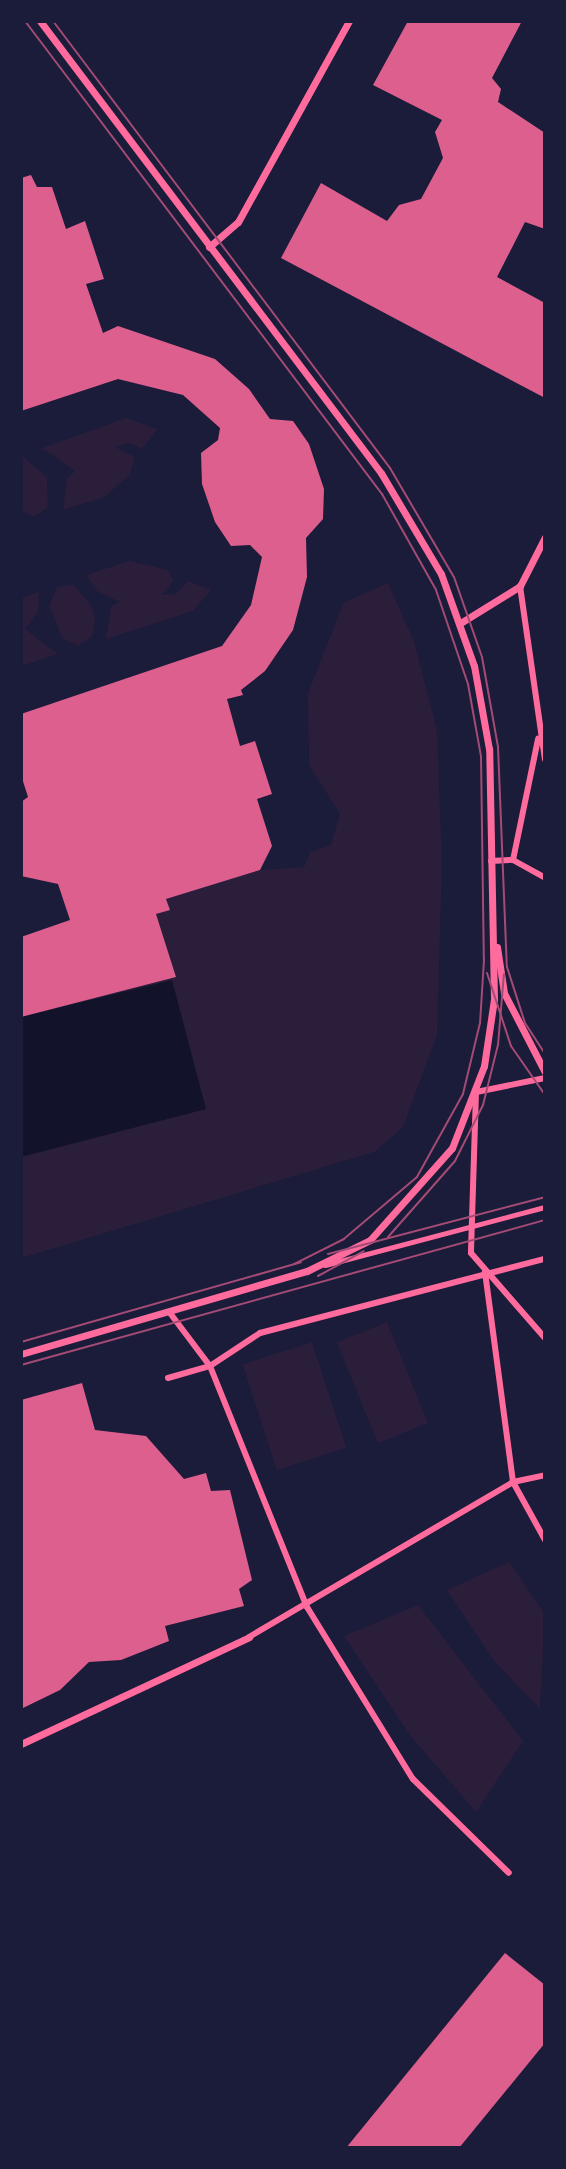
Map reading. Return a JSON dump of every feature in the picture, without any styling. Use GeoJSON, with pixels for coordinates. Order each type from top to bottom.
{"type":"FeatureCollection","features":[{"type":"Feature","properties":{"kind":"street"},"geometry":{"type":"LineString","coordinates":[[40,21],[391,488],[462,622],[489,749],[494,928],[494,999],[476,1092],[471,1253],[545,1338]]}},
{"type":"Feature","properties":{"kind":"street"},"geometry":{"type":"LineString","coordinates":[[209,247],[238,222],[349,21]]}},
{"type":"Feature","properties":{"kind":"street"},"geometry":{"type":"LineString","coordinates":[[462,622],[520,586],[545,537]]}},
{"type":"Feature","properties":{"kind":"street"},"geometry":{"type":"LineString","coordinates":[[520,586],[539,737],[545,759]]}},
{"type":"Feature","properties":{"kind":"street"},"geometry":{"type":"LineString","coordinates":[[513,860],[539,737]]}},
{"type":"Feature","properties":{"kind":"street"},"geometry":{"type":"LineString","coordinates":[[491,861],[513,860],[545,878]]}},
{"type":"Feature","properties":{"kind":"street"},"geometry":{"type":"LineString","coordinates":[[494,928],[503,993],[545,1072]]}},
{"type":"Feature","properties":{"kind":"street"},"geometry":{"type":"LineString","coordinates":[[476,1092],[545,1078]]}},
{"type":"Feature","properties":{"kind":"street"},"geometry":{"type":"LineString","coordinates":[[21,1354],[170,1313],[323,1266],[370,1240],[432,1178],[476,1092]]}},
{"type":"Feature","properties":{"kind":"street"},"geometry":{"type":"LineString","coordinates":[[167,1378],[210,1366],[260,1333],[485,1270],[545,1259]]}},
{"type":"Feature","properties":{"kind":"street"},"geometry":{"type":"LineString","coordinates":[[485,1270],[513,1482],[545,1540]]}},
{"type":"Feature","properties":{"kind":"street"},"geometry":{"type":"LineString","coordinates":[[170,1313],[210,1366],[307,1607],[413,1779],[509,1873]]}},
{"type":"Feature","properties":{"kind":"street"},"geometry":{"type":"LineString","coordinates":[[21,1744],[249,1637],[275,1621],[307,1607],[513,1482],[545,1475]]}},
{"type":"Feature","properties":{"kind":"lane"},"geometry":{"type":"LineString","coordinates":[[323,1266],[545,1207]]}},
{"type":"Feature","properties":{"kind":"shaded area"},"geometry":{"type":"Polygon","coordinates":[[[126,418],[157,429],[142,449],[130,443],[115,447],[135,457],[130,474],[105,497],[63,510],[67,479],[75,471],[42,448],[126,418]]]}},
{"type":"Feature","properties":{"kind":"shaded area"},"geometry":{"type":"Polygon","coordinates":[[[21,455],[47,477],[48,507],[34,517],[21,511],[21,455]]]}},
{"type":"Feature","properties":{"kind":"shaded area"},"geometry":{"type":"Polygon","coordinates":[[[129,561],[168,570],[174,580],[162,595],[176,594],[188,581],[211,590],[193,611],[106,639],[111,606],[120,602],[97,591],[86,575],[129,561]]]}},
{"type":"Feature","properties":{"kind":"shaded area"},"geometry":{"type":"Polygon","coordinates":[[[388,583],[414,641],[437,730],[442,863],[437,1035],[403,1127],[374,1152],[21,1258],[21,1017],[176,977],[156,914],[170,910],[166,899],[260,870],[304,867],[310,852],[331,845],[340,814],[309,765],[308,693],[344,602],[388,583]]]}},
{"type":"Feature","properties":{"kind":"shaded area"},"geometry":{"type":"Polygon","coordinates":[[[74,585],[92,607],[95,621],[92,636],[78,646],[62,638],[49,606],[57,587],[74,585]]]}},
{"type":"Feature","properties":{"kind":"shaded area"},"geometry":{"type":"Polygon","coordinates":[[[39,592],[38,612],[25,629],[58,654],[21,666],[21,598],[39,592]]]}},
{"type":"Feature","properties":{"kind":"shaded area"},"geometry":{"type":"Polygon","coordinates":[[[172,980],[206,1109],[21,1157],[21,1017],[172,980]]]}},
{"type":"Feature","properties":{"kind":"shaded area"},"geometry":{"type":"Polygon","coordinates":[[[387,1322],[428,1423],[378,1443],[337,1342],[387,1322]]]}},
{"type":"Feature","properties":{"kind":"shaded area"},"geometry":{"type":"Polygon","coordinates":[[[312,1342],[346,1448],[277,1470],[243,1365],[312,1342]]]}},
{"type":"Feature","properties":{"kind":"shaded area"},"geometry":{"type":"Polygon","coordinates":[[[509,1562],[545,1614],[540,1709],[494,1661],[447,1590],[509,1562]]]}},
{"type":"Feature","properties":{"kind":"shaded area"},"geometry":{"type":"Polygon","coordinates":[[[418,1605],[523,1741],[476,1812],[409,1734],[344,1636],[418,1605]]]}},
{"type":"Feature","properties":{"kind":"building"},"geometry":{"type":"Polygon","coordinates":[[[408,21],[522,21],[492,78],[501,89],[498,102],[545,133],[545,229],[525,222],[497,277],[545,303],[545,398],[281,258],[321,183],[387,221],[399,205],[421,199],[443,158],[435,132],[442,120],[373,85],[408,21]]]}},
{"type":"Feature","properties":{"kind":"building"},"geometry":{"type":"Polygon","coordinates":[[[31,175],[37,187],[52,187],[66,229],[85,221],[104,279],[86,284],[103,333],[118,326],[215,359],[249,389],[270,419],[293,421],[309,444],[324,489],[323,519],[306,538],[307,577],[293,630],[265,671],[241,690],[243,695],[227,699],[240,746],[255,741],[272,794],[257,799],[272,846],[260,870],[166,899],[170,910],[156,914],[176,977],[21,1017],[21,937],[70,920],[58,884],[21,876],[21,802],[28,797],[21,775],[21,714],[222,646],[251,605],[262,557],[250,545],[231,546],[215,522],[202,484],[201,453],[218,440],[220,428],[183,395],[118,379],[21,411],[21,178],[31,175]]]}},
{"type":"Feature","properties":{"kind":"building"},"geometry":{"type":"Polygon","coordinates":[[[82,1383],[95,1430],[146,1436],[184,1479],[206,1473],[211,1491],[230,1490],[252,1580],[239,1589],[244,1606],[165,1626],[169,1641],[121,1660],[89,1662],[60,1690],[21,1709],[21,1400],[82,1383]]]}},
{"type":"Feature","properties":{"kind":"building"},"geometry":{"type":"Polygon","coordinates":[[[505,1953],[545,1985],[545,2043],[459,2148],[346,2148],[505,1953]]]}},
{"type":"Feature","properties":{"kind":"tram line"},"geometry":{"type":"LineString","coordinates":[[25,21],[382,494],[436,590],[468,684],[481,756],[484,960],[480,1023],[463,1094],[417,1177],[344,1239],[294,1264]]}},
{"type":"Feature","properties":{"kind":"tram line"},"geometry":{"type":"LineString","coordinates":[[53,21],[390,468],[454,577],[482,657],[498,747],[507,967],[525,1023],[545,1054]]}},
{"type":"Feature","properties":{"kind":"tram line"},"geometry":{"type":"LineString","coordinates":[[487,973],[511,1046],[545,1095]]}},
{"type":"Feature","properties":{"kind":"tram line"},"geometry":{"type":"LineString","coordinates":[[388,1237],[455,1161],[483,1105],[498,1045],[504,974]]}},
{"type":"Feature","properties":{"kind":"tram line"},"geometry":{"type":"LineString","coordinates":[[328,1254],[545,1197]]}},
{"type":"Feature","properties":{"kind":"tram line"},"geometry":{"type":"LineString","coordinates":[[21,1365],[545,1220]]}},
{"type":"Feature","properties":{"kind":"tram line"},"geometry":{"type":"LineString","coordinates":[[318,1276],[364,1251]]}},
{"type":"Feature","properties":{"kind":"tram line"},"geometry":{"type":"LineString","coordinates":[[21,1342],[301,1262]]}}]}
